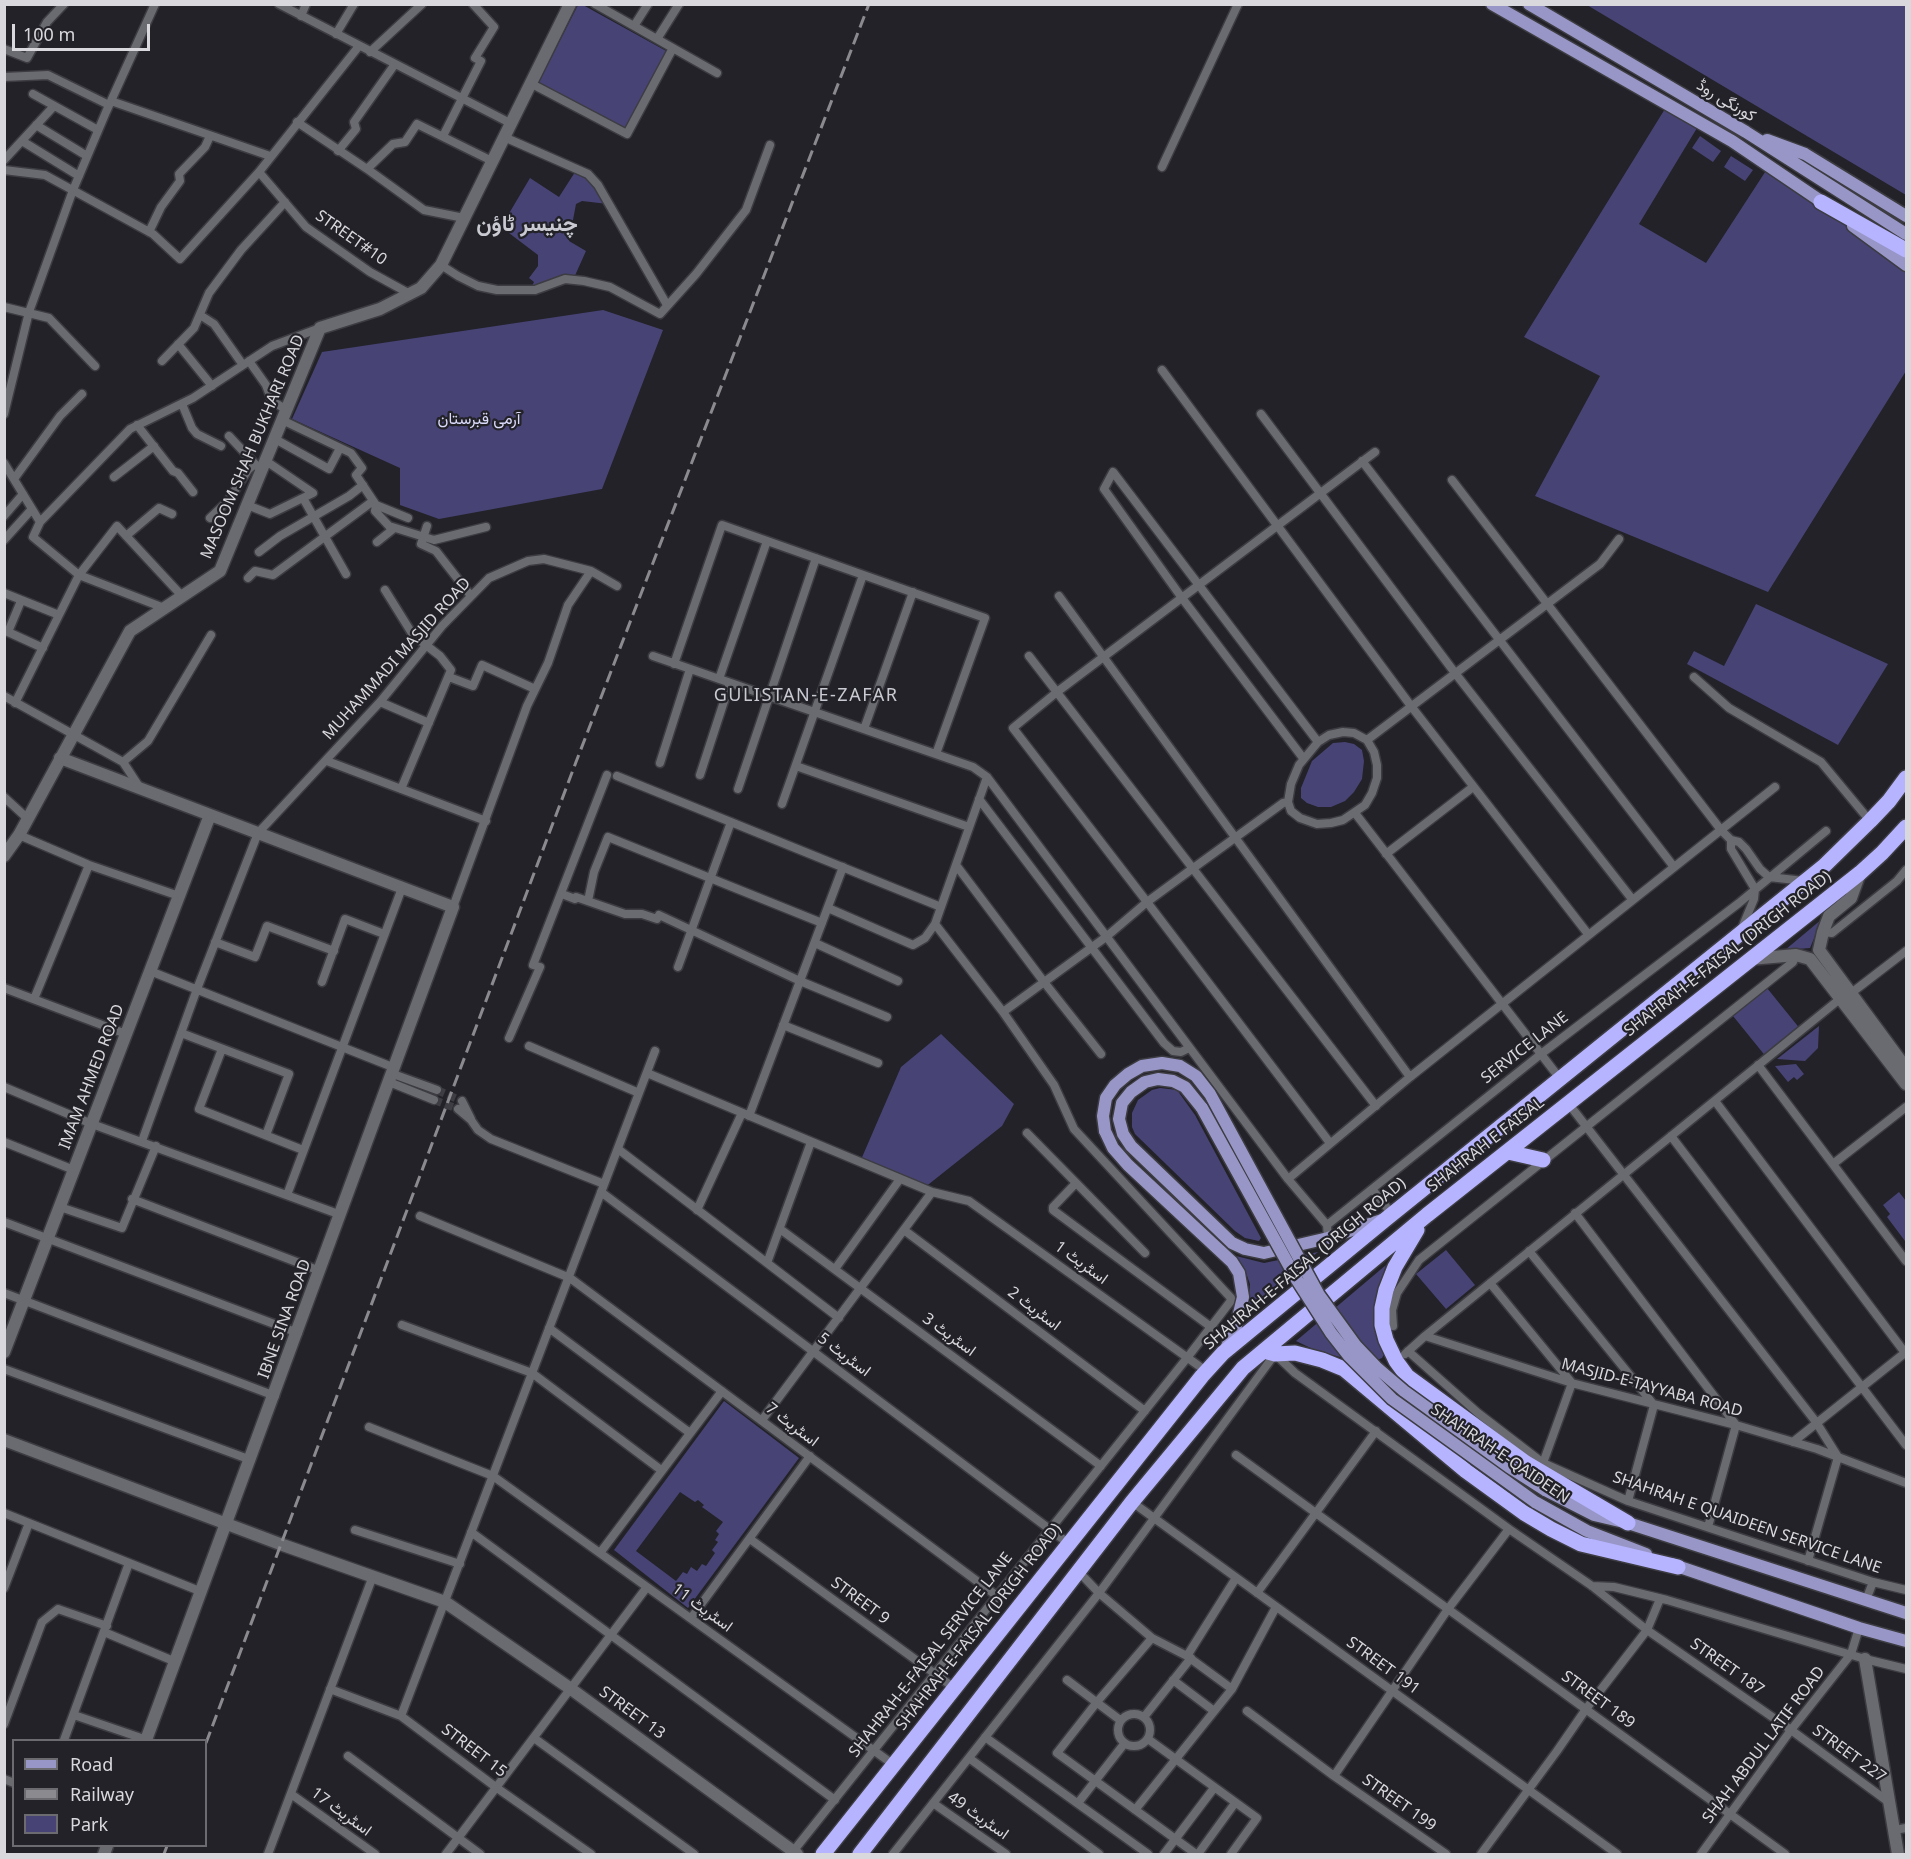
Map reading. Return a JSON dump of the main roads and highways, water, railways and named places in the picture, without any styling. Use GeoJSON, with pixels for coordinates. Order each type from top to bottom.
{"type":"FeatureCollection","features":[{"type":"Feature","properties":{"kind":"highway"},"geometry":{"type":"LineString","coordinates":[[1821,202],[1903,240]]}},
{"type":"Feature","properties":{"kind":"highway","name":"SHAHRAH-E-FAISAL (DRIGH ROAD)"},"geometry":{"type":"LineString","coordinates":[[823,1854],[1068,1543],[1223,1353],[1824,866],[1889,801],[1906,778]]}},
{"type":"Feature","properties":{"kind":"highway","name":"SHAHRAH-E-FAISAL (DRIGH ROAD)"},"geometry":{"type":"LineString","coordinates":[[1568,1103],[1860,873],[1906,827]]}},
{"type":"Feature","properties":{"kind":"highway","name":"SHAHRAH E FAISAL"},"geometry":{"type":"LineString","coordinates":[[1427,1215],[1568,1103]]}},
{"type":"Feature","properties":{"kind":"highway"},"geometry":{"type":"LineString","coordinates":[[1508,1152],[1543,1160]]}},
{"type":"Feature","properties":{"kind":"highway"},"geometry":{"type":"LineString","coordinates":[[860,1854],[1132,1502],[1243,1368],[1269,1353],[1427,1215]]}},
{"type":"Feature","properties":{"kind":"highway"},"geometry":{"type":"LineString","coordinates":[[1427,1215],[1406,1246],[1386,1290],[1382,1308],[1382,1325],[1402,1356],[1407,1376],[1526,1463],[1628,1523]]}},
{"type":"Feature","properties":{"kind":"highway"},"geometry":{"type":"LineString","coordinates":[[1269,1353],[1295,1353],[1344,1369],[1467,1471],[1542,1524],[1581,1544],[1678,1567]]}},
{"type":"Feature","properties":{"kind":"highway"},"geometry":{"type":"LineString","coordinates":[[1366,1386],[1366,1377],[1371,1369],[1402,1356]]}},
{"type":"Feature","properties":{"kind":"main road","name":"کورنگی روڈ"},"geometry":{"type":"LineString","coordinates":[[1492,4],[1732,141],[1821,202],[1906,265]]}},
{"type":"Feature","properties":{"kind":"main road","name":"کورنگی روڈ"},"geometry":{"type":"LineString","coordinates":[[1529,4],[1746,132],[1903,240]]}},
{"type":"Feature","properties":{"kind":"main road"},"geometry":{"type":"LineString","coordinates":[[1746,132],[1805,154],[1906,216]]}},
{"type":"Feature","properties":{"kind":"main road","name":"SHAHRAH-E-QAIDEEN"},"geometry":{"type":"LineString","coordinates":[[1223,1353],[1236,1326],[1243,1297],[1239,1273],[1232,1262],[1136,1173],[1113,1148],[1106,1131],[1103,1116],[1106,1098],[1115,1085],[1142,1066],[1162,1063],[1180,1066],[1196,1076],[1210,1094],[1320,1295],[1356,1346],[1376,1368],[1404,1391],[1509,1467],[1545,1490],[1594,1515],[1628,1523],[1906,1613]]}},
{"type":"Feature","properties":{"kind":"main road","name":"SHAHRAH-E-QAIDEEN"},"geometry":{"type":"LineString","coordinates":[[1389,1217],[1328,1238],[1264,1253],[1245,1249],[1232,1243],[1141,1157],[1123,1134],[1119,1119],[1122,1103],[1131,1092],[1145,1082],[1158,1079],[1173,1081],[1185,1087],[1202,1108],[1297,1280],[1331,1333],[1349,1356],[1392,1399],[1535,1502],[1587,1530],[1678,1567],[1859,1628],[1906,1641]]}},
{"type":"Feature","properties":{"kind":"tunnel"},"geometry":{"type":"LineString","coordinates":[[437,1090],[462,1101]]}},
{"type":"Feature","properties":{"kind":"tunnel"},"geometry":{"type":"LineString","coordinates":[[434,1100],[458,1109]]}},
{"type":"Feature","properties":{"kind":"railway"},"geometry":{"type":"LineString","coordinates":[[207,1740],[576,762],[869,4]]}},
{"type":"Feature","properties":{"kind":"railway"},"geometry":{"type":"LineString","coordinates":[[164,1854],[167,1847]]}},
{"type":"Feature","properties":{"kind":"district","name":"چنیسر ٹاؤن"},"geometry":{"type":"Point","coordinates":[527,225]}},
{"type":"Feature","properties":{"kind":"district","name":"GULISTAN-E-ZAFAR"},"geometry":{"type":"Point","coordinates":[806,696]}},
{"type":"Feature","properties":{"kind":"park label","name":"آرمی قبرستان"},"geometry":{"type":"Point","coordinates":[479,419]}}]}
